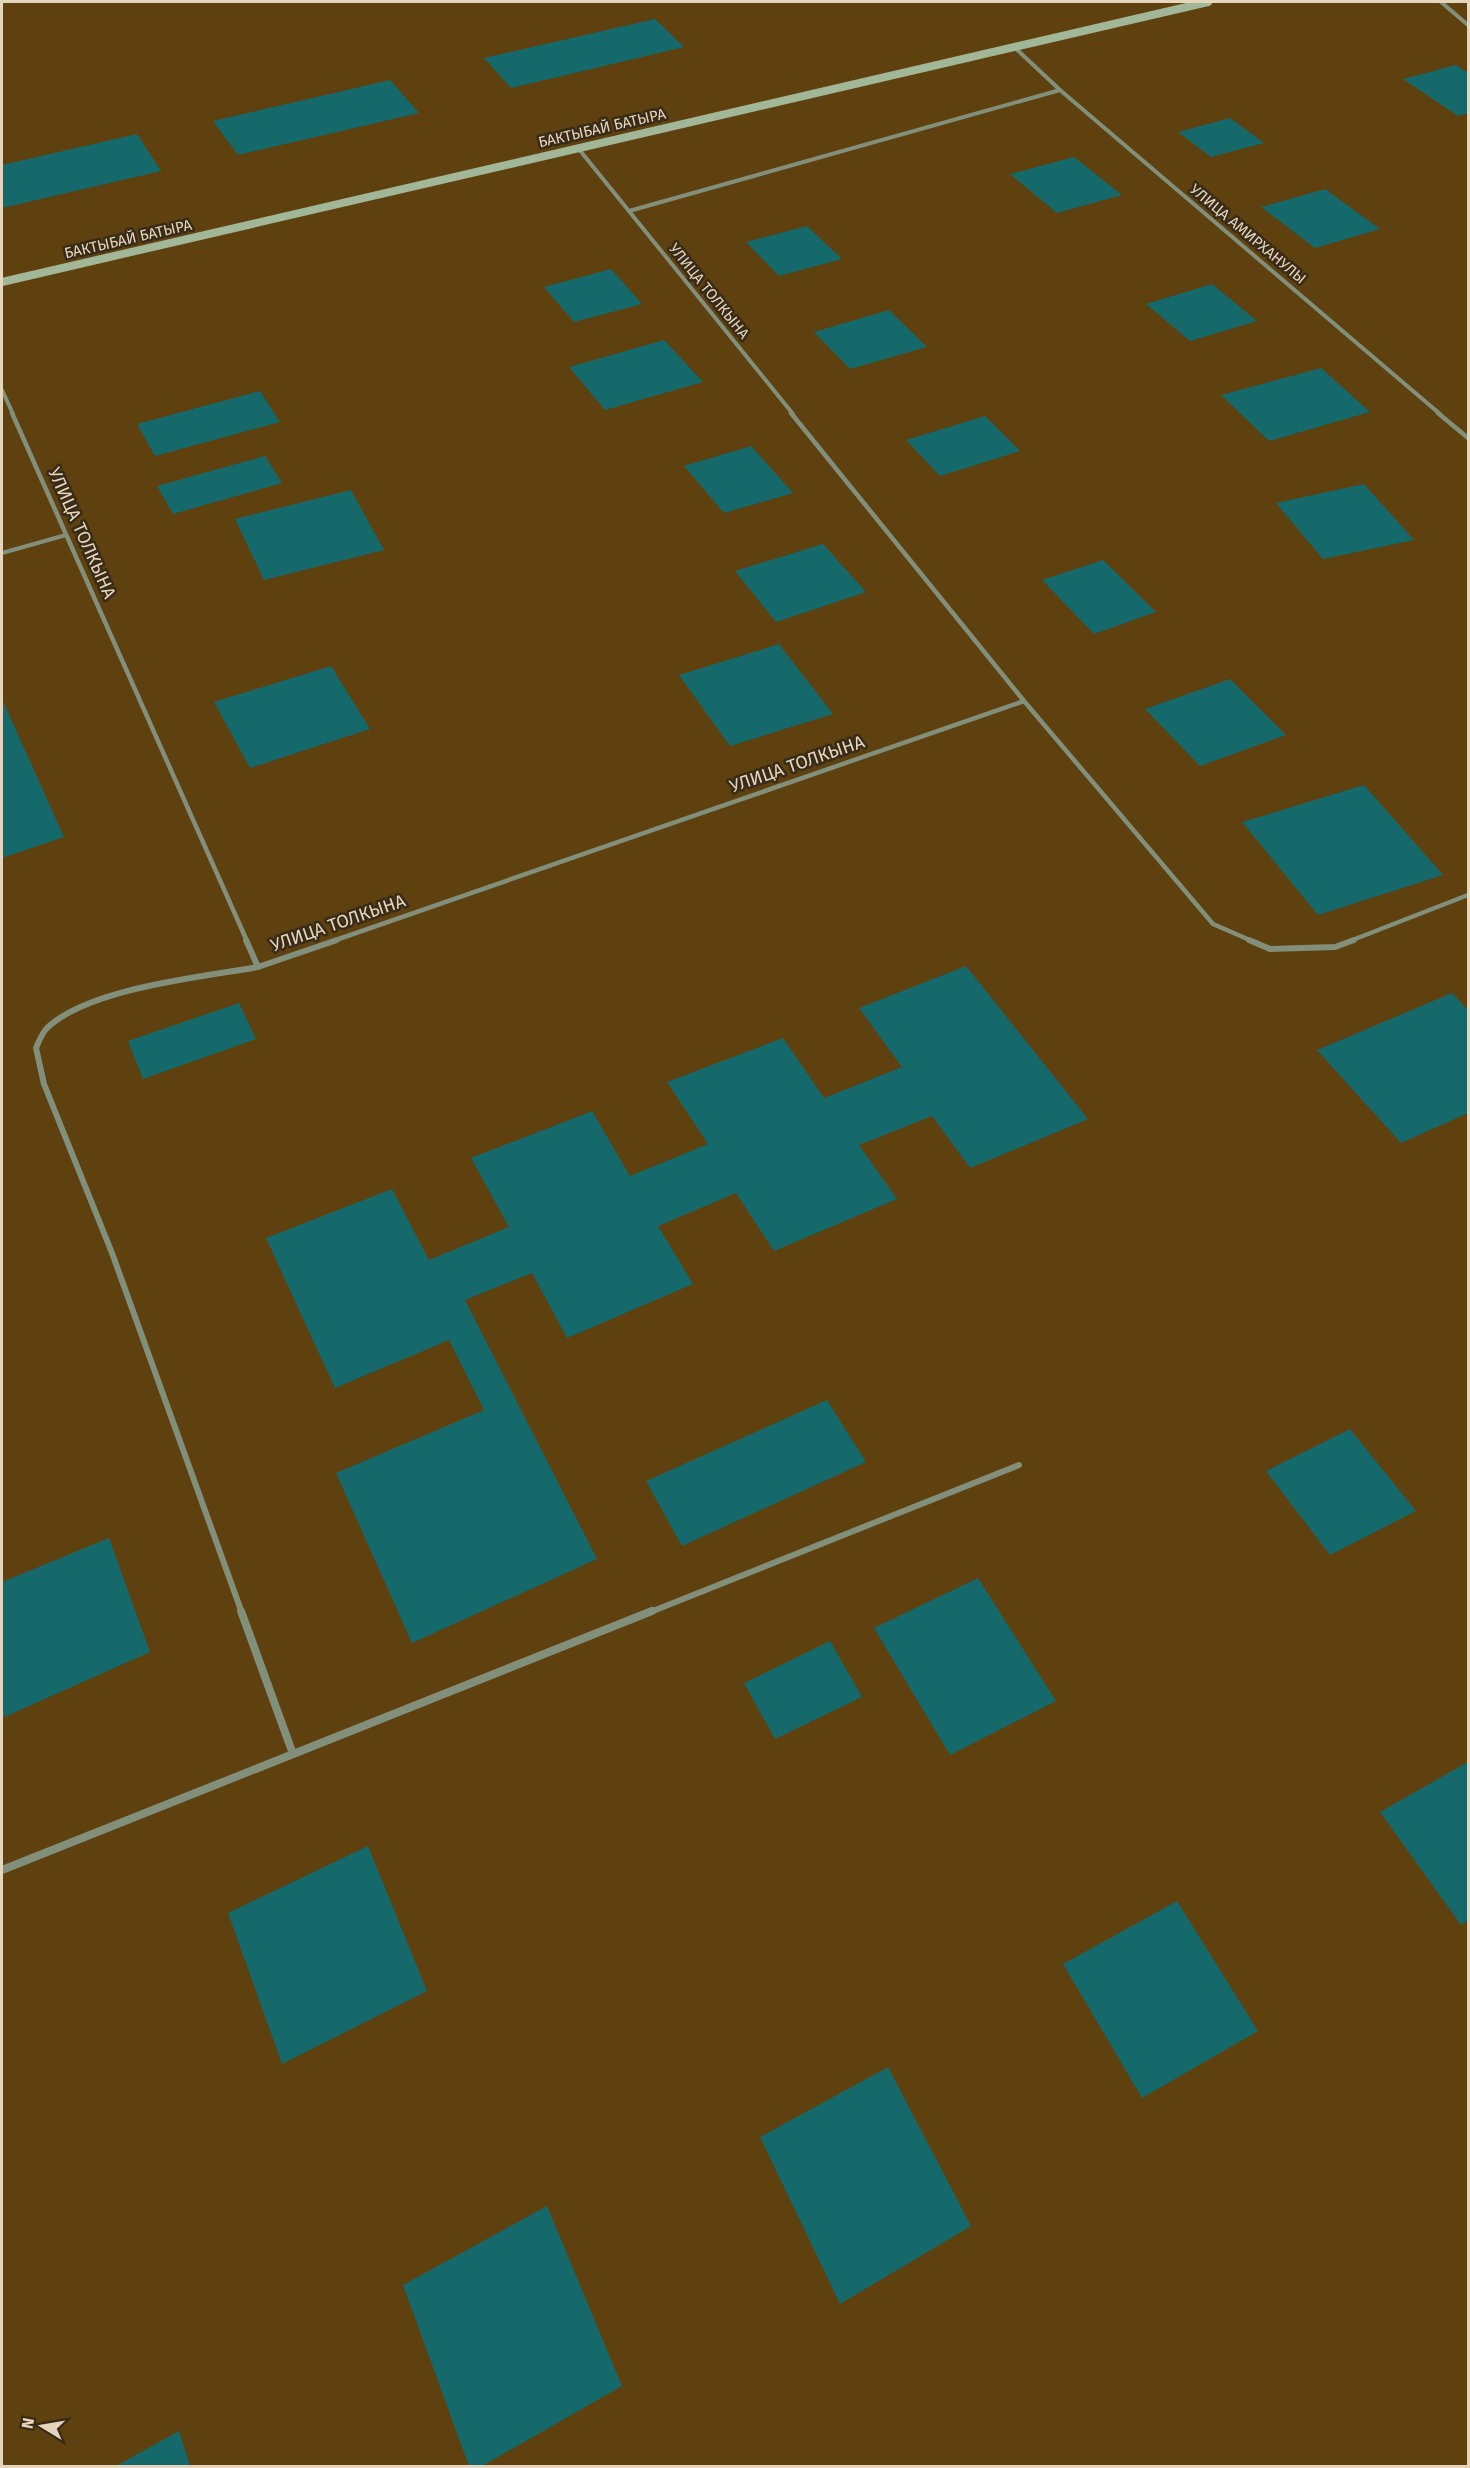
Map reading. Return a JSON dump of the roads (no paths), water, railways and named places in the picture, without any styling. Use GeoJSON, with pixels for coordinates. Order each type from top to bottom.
{"type":"FeatureCollection","features":[{"type":"Feature","properties":{"kind":"street","name":"БАКТЫБАЙ БАТЫРА"},"geometry":{"type":"LineString","coordinates":[[2,282],[1208,2]]}},
{"type":"Feature","properties":{"kind":"street"},"geometry":{"type":"LineString","coordinates":[[1441,2],[1468,25]]}},
{"type":"Feature","properties":{"kind":"street","name":"УЛИЦА АМИРХАНУЛЫ"},"geometry":{"type":"LineString","coordinates":[[1013,46],[1060,90],[1468,438]]}},
{"type":"Feature","properties":{"kind":"street"},"geometry":{"type":"LineString","coordinates":[[629,211],[1060,90]]}},
{"type":"Feature","properties":{"kind":"street","name":"УЛИЦА ТОЛКЫНА"},"geometry":{"type":"LineString","coordinates":[[578,148],[1024,701],[1214,924],[1270,948],[1335,947],[1468,895]]}},
{"type":"Feature","properties":{"kind":"street","name":"УЛИЦА ТОЛКЫНА"},"geometry":{"type":"LineString","coordinates":[[2,390],[258,967],[1024,701]]}},
{"type":"Feature","properties":{"kind":"street"},"geometry":{"type":"LineString","coordinates":[[258,967],[118,993],[69,1014],[46,1028],[36,1048],[44,1084],[112,1253],[293,1754]]}},
{"type":"Feature","properties":{"kind":"street"},"geometry":{"type":"LineString","coordinates":[[2,1870],[1019,1465]]}},
{"type":"Feature","properties":{"kind":"lane"},"geometry":{"type":"LineString","coordinates":[[2,553],[66,536]]}}]}
